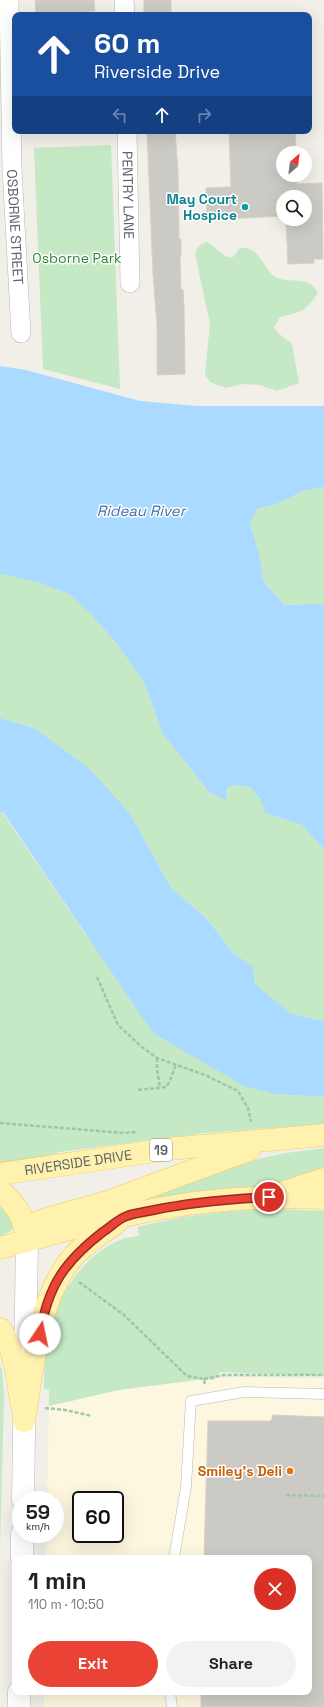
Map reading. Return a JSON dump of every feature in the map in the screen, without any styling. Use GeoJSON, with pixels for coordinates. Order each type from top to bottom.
{"type":"FeatureCollection","features":[{"type":"Feature","properties":{"kind":"main road","name":"RIVERSIDE DRIVE"},"geometry":{"type":"LineString","coordinates":[[0,1174],[168,1149],[324,1135]]}},
{"type":"Feature","properties":{"kind":"main road"},"geometry":{"type":"LineString","coordinates":[[27,1240],[38,1223],[46,1218],[107,1202],[276,1140]]}},
{"type":"Feature","properties":{"kind":"main road"},"geometry":{"type":"LineString","coordinates":[[269,1197],[324,1179]]}},
{"type":"Feature","properties":{"kind":"main road"},"geometry":{"type":"LineString","coordinates":[[0,1190],[16,1206],[22,1215],[27,1240],[23,1491]]}},
{"type":"Feature","properties":{"kind":"main road"},"geometry":{"type":"LineString","coordinates":[[0,1248],[125,1216],[198,1203],[269,1197],[324,1198]]}},
{"type":"Feature","properties":{"kind":"main road"},"geometry":{"type":"LineString","coordinates":[[25,1414],[42,1319],[56,1281],[72,1258],[125,1216]]}},
{"type":"Feature","properties":{"kind":"main road"},"geometry":{"type":"LineString","coordinates":[[0,1329],[9,1346],[15,1364],[25,1414]]}},
{"type":"Feature","properties":{"kind":"main road"},"geometry":{"type":"LineString","coordinates":[[22,1543],[22,1555]]}},
{"type":"Feature","properties":{"kind":"main road"},"geometry":{"type":"LineString","coordinates":[[19,1695],[19,1707]]}},
{"type":"Feature","properties":{"kind":"street","name":"OSBORNE STREET"},"geometry":{"type":"LineString","coordinates":[[9,0],[12,169],[21,333]]}},
{"type":"Feature","properties":{"kind":"street"},"geometry":{"type":"LineString","coordinates":[[124,0],[125,12]]}},
{"type":"Feature","properties":{"kind":"street","name":"PENTRY LANE"},"geometry":{"type":"LineString","coordinates":[[127,134],[130,283]]}},
{"type":"Feature","properties":{"kind":"lane"},"geometry":{"type":"LineString","coordinates":[[175,1555],[186,1487],[191,1401],[244,1392],[324,1394]]}},
{"type":"Feature","properties":{"kind":"lane"},"geometry":{"type":"LineString","coordinates":[[170,1695],[172,1707]]}},
{"type":"Feature","properties":{"kind":"path"},"geometry":{"type":"LineString","coordinates":[[97,977],[118,1025],[142,1047],[157,1058],[205,1075],[238,1092],[248,1108],[251,1122]]}},
{"type":"Feature","properties":{"kind":"path"},"geometry":{"type":"LineString","coordinates":[[157,1058],[160,1088]]}},
{"type":"Feature","properties":{"kind":"path"},"geometry":{"type":"LineString","coordinates":[[138,1090],[160,1088],[168,1085],[176,1064]]}},
{"type":"Feature","properties":{"kind":"path"},"geometry":{"type":"LineString","coordinates":[[0,1123],[37,1126]]}},
{"type":"Feature","properties":{"kind":"path"},"geometry":{"type":"LineString","coordinates":[[77,1280],[124,1315],[187,1376],[204,1380],[224,1375],[324,1375]]}},
{"type":"Feature","properties":{"kind":"path"},"geometry":{"type":"LineString","coordinates":[[204,1380],[207,1398]]}},
{"type":"Feature","properties":{"kind":"path"},"geometry":{"type":"LineString","coordinates":[[25,1414],[65,1410],[92,1416]]}},
{"type":"Feature","properties":{"kind":"path"},"geometry":{"type":"LineString","coordinates":[[286,1496],[324,1496]]}},
{"type":"Feature","properties":{"kind":"shaded area"},"geometry":{"type":"Polygon","coordinates":[[[239,1377],[324,1379],[324,1707],[44,1707],[44,1695],[312,1695],[312,1555],[46,1555],[47,1543],[64,1543],[64,1491],[47,1491],[49,1406],[119,1390],[204,1379],[239,1377]]]}},
{"type":"Feature","properties":{"kind":"green space","name":"Osborne Park"},"geometry":{"type":"Polygon","coordinates":[[[111,145],[120,389],[43,369],[34,148],[111,145]]]}},
{"type":"Feature","properties":{"kind":"green space"},"geometry":{"type":"Polygon","coordinates":[[[207,242],[227,257],[233,257],[240,248],[252,250],[274,276],[285,280],[304,281],[314,287],[318,293],[306,308],[280,317],[274,327],[277,332],[292,344],[299,383],[277,391],[260,385],[243,384],[226,388],[210,382],[206,377],[205,372],[210,324],[195,254],[199,246],[207,242]]]}},
{"type":"Feature","properties":{"kind":"green space"},"geometry":{"type":"Polygon","coordinates":[[[324,487],[324,605],[284,605],[263,581],[260,557],[250,523],[257,509],[279,503],[303,491],[324,487]]]}},
{"type":"Feature","properties":{"kind":"green space"},"geometry":{"type":"Polygon","coordinates":[[[0,574],[37,582],[69,594],[90,613],[117,644],[144,682],[163,734],[209,792],[226,799],[227,788],[236,785],[250,787],[261,800],[265,813],[302,825],[324,849],[324,1021],[290,1013],[255,984],[253,966],[233,953],[208,920],[171,888],[130,814],[34,728],[0,718],[0,574]]]}},
{"type":"Feature","properties":{"kind":"green space"},"geometry":{"type":"Polygon","coordinates":[[[0,812],[2,812],[86,935],[274,1094],[324,1097],[324,1124],[205,1133],[59,1152],[12,1172],[0,1174],[0,812]]]}},
{"type":"Feature","properties":{"kind":"green space"},"geometry":{"type":"Polygon","coordinates":[[[324,1148],[324,1188],[152,1200],[151,1195],[249,1161],[286,1153],[324,1148]]]}},
{"type":"Feature","properties":{"kind":"green space"},"geometry":{"type":"Polygon","coordinates":[[[0,1207],[4,1210],[14,1225],[12,1230],[0,1237],[0,1207]]]}},
{"type":"Feature","properties":{"kind":"green space"},"geometry":{"type":"Polygon","coordinates":[[[274,1209],[324,1211],[324,1376],[220,1372],[214,1380],[204,1379],[119,1390],[49,1406],[49,1390],[44,1389],[45,1337],[64,1284],[69,1286],[73,1279],[92,1258],[115,1242],[125,1238],[139,1236],[138,1227],[141,1226],[182,1217],[230,1211],[274,1209]]]}},
{"type":"Feature","properties":{"kind":"green space"},"geometry":{"type":"Polygon","coordinates":[[[0,1365],[2,1370],[4,1397],[0,1549],[0,1365]]]}},
{"type":"Feature","properties":{"kind":"water","name":"Rideau River"},"geometry":{"type":"Polygon","coordinates":[[[0,366],[26,370],[140,401],[197,406],[324,406],[324,487],[303,491],[279,503],[257,509],[250,523],[260,557],[263,581],[284,605],[324,605],[324,849],[302,825],[265,813],[261,800],[250,787],[236,785],[227,788],[226,800],[209,792],[163,734],[144,682],[117,644],[90,613],[69,594],[37,582],[0,574],[0,366]]]}},
{"type":"Feature","properties":{"kind":"water"},"geometry":{"type":"Polygon","coordinates":[[[0,718],[34,728],[91,770],[130,814],[171,888],[208,920],[233,953],[253,966],[255,984],[290,1013],[324,1021],[324,1097],[274,1094],[244,1086],[153,1033],[3,812],[0,812],[0,718]]]}},
{"type":"Feature","properties":{"kind":"building"},"geometry":{"type":"Polygon","coordinates":[[[35,0],[94,0],[95,11],[36,12],[35,0]]]}},
{"type":"Feature","properties":{"kind":"building"},"geometry":{"type":"Polygon","coordinates":[[[144,0],[171,0],[171,12],[144,12],[144,0]]]}},
{"type":"Feature","properties":{"kind":"building"},"geometry":{"type":"Polygon","coordinates":[[[147,134],[175,134],[178,171],[179,239],[181,239],[181,290],[183,289],[184,307],[185,374],[157,375],[157,325],[153,274],[147,134]]]}},
{"type":"Feature","properties":{"kind":"building","name":"May Court Hospice"},"geometry":{"type":"Polygon","coordinates":[[[229,134],[295,134],[296,146],[276,146],[276,182],[297,182],[297,184],[322,183],[323,259],[314,259],[314,263],[288,264],[286,226],[312,226],[312,190],[276,190],[276,216],[207,220],[206,188],[231,187],[229,134]]]}},
{"type":"Feature","properties":{"kind":"building"},"geometry":{"type":"Polygon","coordinates":[[[273,1415],[324,1417],[324,1707],[201,1707],[201,1695],[312,1695],[312,1555],[204,1555],[208,1421],[271,1421],[273,1415]]]}},
{"type":"Feature","properties":{"kind":"place","name":"May Court Hospice"},"geometry":{"type":"Point","coordinates":[245,207]}},
{"type":"Feature","properties":{"kind":"place","name":"Smiley's Deli"},"geometry":{"type":"Point","coordinates":[290,1471]}},
{"type":"Feature","properties":{"kind":"route"},"geometry":{"type":"LineString","coordinates":[[40,1334],[46,1305],[56,1281],[63,1270],[72,1258],[82,1249],[125,1216],[161,1208],[198,1203],[269,1197]]}}]}
